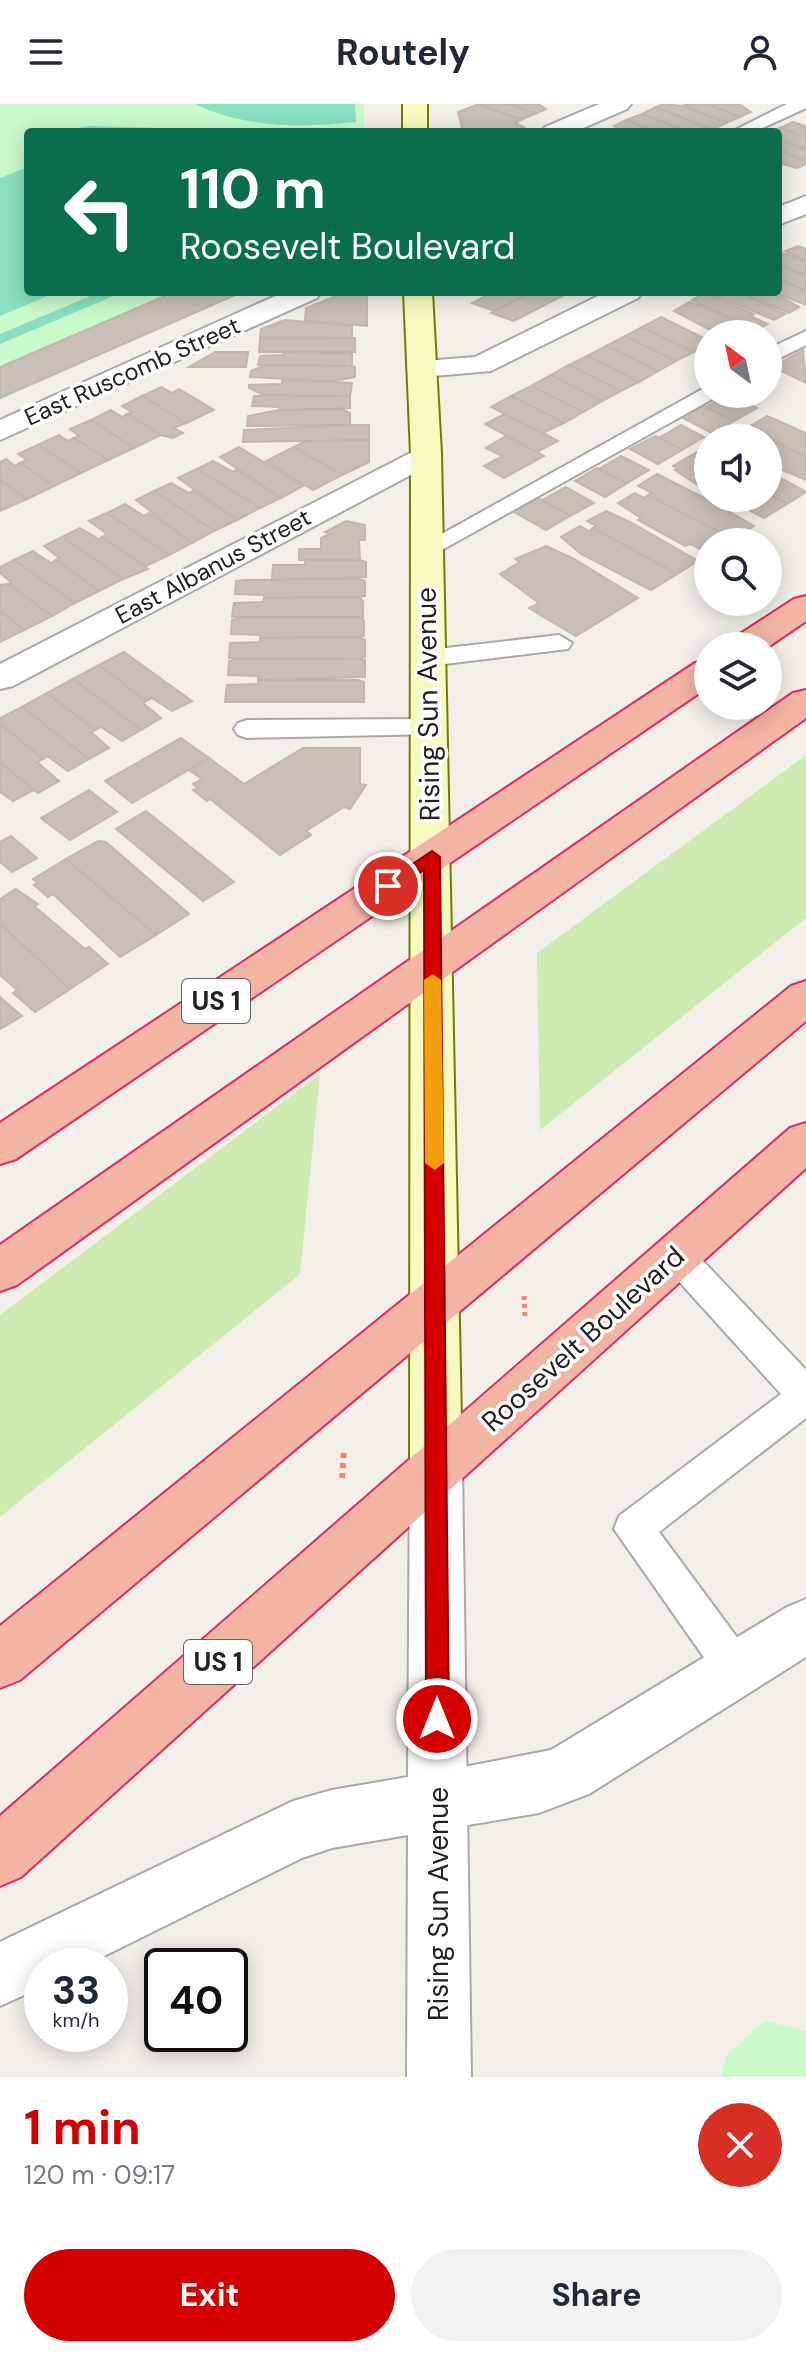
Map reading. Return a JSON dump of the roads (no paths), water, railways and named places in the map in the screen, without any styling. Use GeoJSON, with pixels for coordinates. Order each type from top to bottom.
{"type":"FeatureCollection","features":[{"type":"Feature","properties":{"kind":"highway"},"geometry":{"type":"LineString","coordinates":[[767,632],[806,606]]}},
{"type":"Feature","properties":{"kind":"highway","name":"US 1"},"geometry":{"type":"LineString","coordinates":[[0,1146],[694,680]]}},
{"type":"Feature","properties":{"kind":"highway"},"geometry":{"type":"LineString","coordinates":[[0,1271],[806,701]]}},
{"type":"Feature","properties":{"kind":"highway"},"geometry":{"type":"LineString","coordinates":[[0,1661],[806,997]]}},
{"type":"Feature","properties":{"kind":"highway","name":"Roosevelt Boulevard"},"geometry":{"type":"LineString","coordinates":[[0,1856],[806,1141]]}},
{"type":"Feature","properties":{"kind":"main road"},"geometry":{"type":"LineString","coordinates":[[415,104],[415,128]]}},
{"type":"Feature","properties":{"kind":"main road","name":"Rising Sun Avenue"},"geometry":{"type":"LineString","coordinates":[[418,296],[426,454],[436,1468]]}},
{"type":"Feature","properties":{"kind":"street"},"geometry":{"type":"LineString","coordinates":[[563,128],[619,104]]}},
{"type":"Feature","properties":{"kind":"street"},"geometry":{"type":"LineString","coordinates":[[782,215],[806,204]]}},
{"type":"Feature","properties":{"kind":"street","name":"East Ruscomb Street"},"geometry":{"type":"LineString","coordinates":[[0,431],[298,296]]}},
{"type":"Feature","properties":{"kind":"street"},"geometry":{"type":"LineString","coordinates":[[422,368],[481,365],[620,296]]}},
{"type":"Feature","properties":{"kind":"street","name":"East Albanus Street"},"geometry":{"type":"LineString","coordinates":[[0,678],[426,454]]}},
{"type":"Feature","properties":{"kind":"street","name":"Rising Sun Avenue"},"geometry":{"type":"LineString","coordinates":[[436,1468],[439,2077]]}},
{"type":"Feature","properties":{"kind":"street"},"geometry":{"type":"LineString","coordinates":[[0,1975],[293,1831],[332,1819],[539,1784],[568,1773],[806,1626]]}},
{"type":"Feature","properties":{"kind":"lane"},"geometry":{"type":"LineString","coordinates":[[749,128],[801,104]]}},
{"type":"Feature","properties":{"kind":"lane"},"geometry":{"type":"LineString","coordinates":[[782,350],[806,337]]}},
{"type":"Feature","properties":{"kind":"lane"},"geometry":{"type":"LineString","coordinates":[[425,550],[694,400]]}},
{"type":"Feature","properties":{"kind":"lane"},"geometry":{"type":"LineString","coordinates":[[429,658],[559,643]]}},
{"type":"Feature","properties":{"kind":"lane"},"geometry":{"type":"LineString","coordinates":[[247,729],[429,728]]}},
{"type":"Feature","properties":{"kind":"lane"},"geometry":{"type":"LineString","coordinates":[[677,1256],[806,1396],[633,1529],[736,1669]]}}]}
